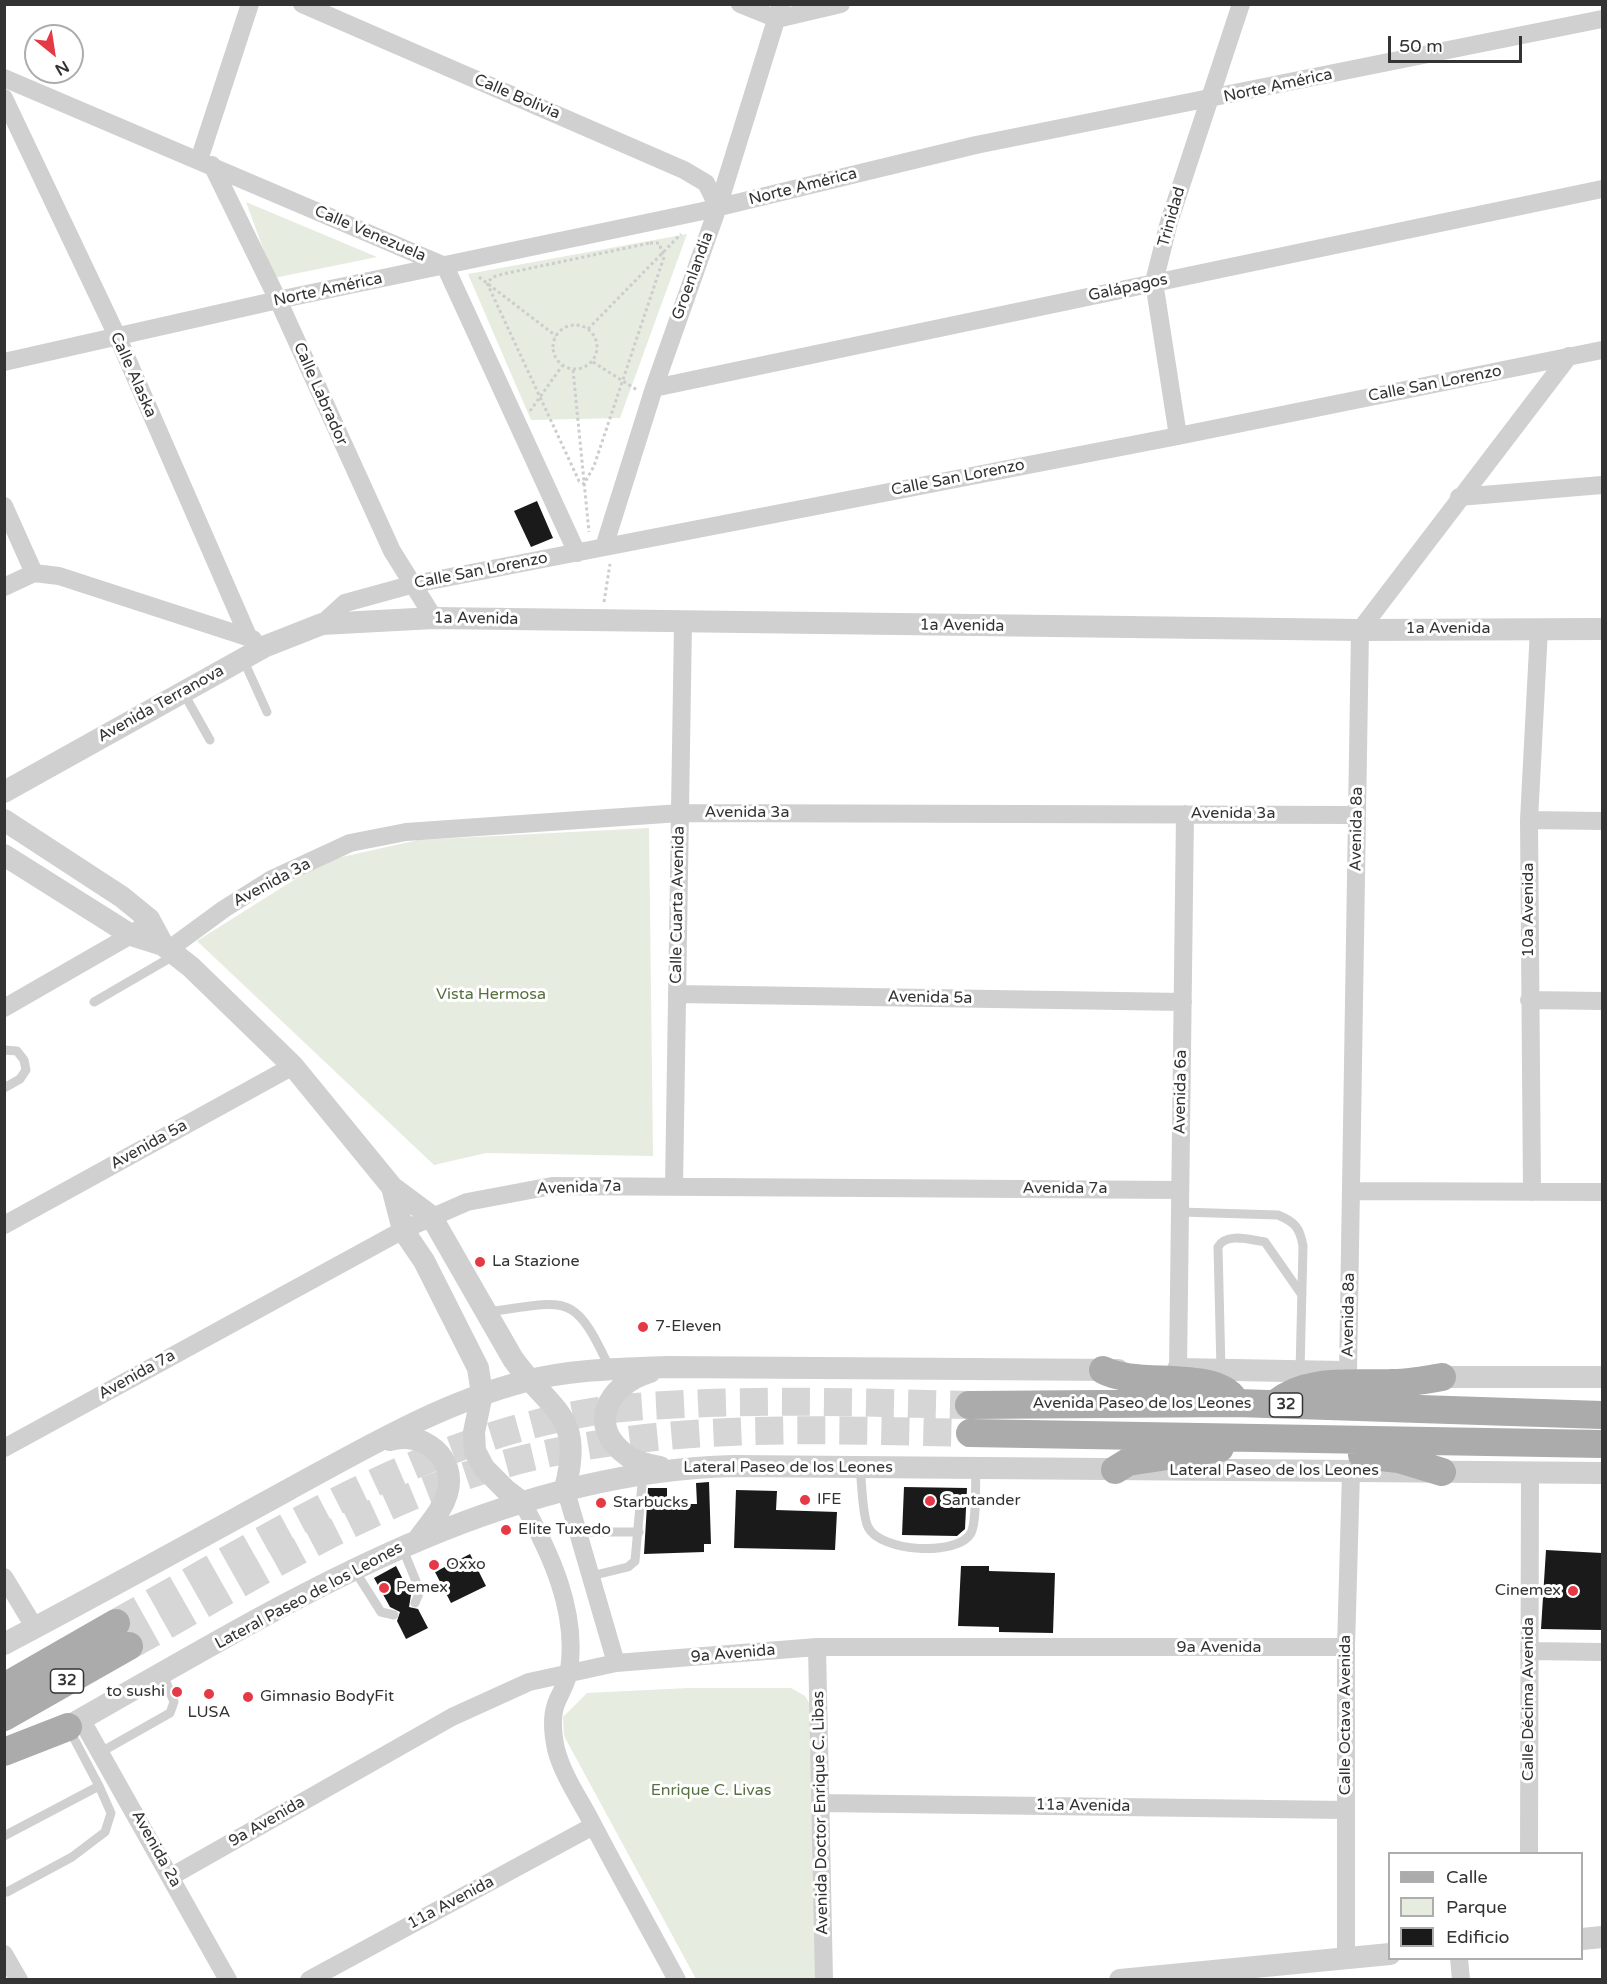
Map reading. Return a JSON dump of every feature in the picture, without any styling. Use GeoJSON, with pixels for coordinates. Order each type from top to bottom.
{"type":"FeatureCollection","features":[{"type":"Feature","properties":{"kind":"main road"},"geometry":{"type":"LineString","coordinates":[[1103,1370],[1123,1377],[1208,1384],[1223,1389],[1237,1403]]}},
{"type":"Feature","properties":{"kind":"main road"},"geometry":{"type":"LineString","coordinates":[[1274,1405],[1298,1389],[1315,1385],[1391,1383],[1442,1377]]}},
{"type":"Feature","properties":{"kind":"main road","name":"Avenida Paseo de los Leones"},"geometry":{"type":"LineString","coordinates":[[969,1405],[1237,1403],[1602,1415]]}},
{"type":"Feature","properties":{"kind":"main road","name":"Avenida Paseo de los Leones"},"geometry":{"type":"LineString","coordinates":[[970,1433],[1323,1437],[1602,1444]]}},
{"type":"Feature","properties":{"kind":"main road"},"geometry":{"type":"LineString","coordinates":[[1115,1470],[1128,1462],[1219,1449],[1251,1436]]}},
{"type":"Feature","properties":{"kind":"main road"},"geometry":{"type":"LineString","coordinates":[[1323,1437],[1341,1451],[1399,1459],[1442,1472]]}},
{"type":"Feature","properties":{"kind":"main road","name":"32"},"geometry":{"type":"LineString","coordinates":[[4,1717],[123,1635],[12,1679]]}},
{"type":"Feature","properties":{"kind":"main road"},"geometry":{"type":"LineString","coordinates":[[4,1752],[75,1723]]}},
{"type":"Feature","properties":{"kind":"street"},"geometry":{"type":"LineString","coordinates":[[205,163],[250,4]]}},
{"type":"Feature","properties":{"kind":"street","name":"Calle Bolivia"},"geometry":{"type":"LineString","coordinates":[[302,4],[684,170],[705,183],[711,209]]}},
{"type":"Feature","properties":{"kind":"street"},"geometry":{"type":"LineString","coordinates":[[741,4],[779,12],[841,4]]}},
{"type":"Feature","properties":{"kind":"street","name":"Trinidad"},"geometry":{"type":"LineString","coordinates":[[1178,436],[1154,282],[1169,222],[1241,4]]}},
{"type":"Feature","properties":{"kind":"street","name":"Groenlandia"},"geometry":{"type":"LineString","coordinates":[[596,549],[652,393],[711,209],[779,12]]}},
{"type":"Feature","properties":{"kind":"street","name":"Norte América"},"geometry":{"type":"LineString","coordinates":[[4,362],[278,300],[711,209],[976,145],[1209,100],[1602,19]]}},
{"type":"Feature","properties":{"kind":"street","name":"Calle Venezuela"},"geometry":{"type":"LineString","coordinates":[[4,78],[453,264],[519,425],[596,549]]}},
{"type":"Feature","properties":{"kind":"street","name":"Calle Alaska"},"geometry":{"type":"LineString","coordinates":[[4,98],[118,338],[257,641]]}},
{"type":"Feature","properties":{"kind":"street","name":"Calle Labrador"},"geometry":{"type":"LineString","coordinates":[[205,163],[278,300],[392,551],[434,618]]}},
{"type":"Feature","properties":{"kind":"street","name":"Galápagos"},"geometry":{"type":"LineString","coordinates":[[652,393],[1154,282],[1602,189]]}},
{"type":"Feature","properties":{"kind":"street","name":"Calle San Lorenzo"},"geometry":{"type":"LineString","coordinates":[[322,624],[345,603],[414,584],[1178,436],[1602,350]]}},
{"type":"Feature","properties":{"kind":"street"},"geometry":{"type":"LineString","coordinates":[[1360,630],[1569,356]]}},
{"type":"Feature","properties":{"kind":"street"},"geometry":{"type":"LineString","coordinates":[[1460,497],[1602,485]]}},
{"type":"Feature","properties":{"kind":"street"},"geometry":{"type":"LineString","coordinates":[[4,506],[34,573]]}},
{"type":"Feature","properties":{"kind":"street"},"geometry":{"type":"LineString","coordinates":[[4,587],[34,573],[59,576],[257,641]]}},
{"type":"Feature","properties":{"kind":"street","name":"1a Avenida"},"geometry":{"type":"LineString","coordinates":[[322,624],[434,618],[1360,630],[1602,629]]}},
{"type":"Feature","properties":{"kind":"street","name":"Calle Cuarta Avenida"},"geometry":{"type":"LineString","coordinates":[[674,1186],[683,623]]}},
{"type":"Feature","properties":{"kind":"street","name":"Avenida Terranova"},"geometry":{"type":"LineString","coordinates":[[4,792],[243,659],[257,641],[322,624]]}},
{"type":"Feature","properties":{"kind":"street","name":"10a Avenida"},"geometry":{"type":"LineString","coordinates":[[1532,1192],[1528,820],[1539,628]]}},
{"type":"Feature","properties":{"kind":"street","name":"Avenida 8a"},"geometry":{"type":"LineString","coordinates":[[1348,1372],[1360,630]]}},
{"type":"Feature","properties":{"kind":"street","name":"Avenida 3a"},"geometry":{"type":"LineString","coordinates":[[169,950],[224,909],[270,880],[350,843],[406,832],[680,813],[1357,815]]}},
{"type":"Feature","properties":{"kind":"street","name":"Avenida 6a"},"geometry":{"type":"LineString","coordinates":[[1178,1369],[1185,814]]}},
{"type":"Feature","properties":{"kind":"street"},"geometry":{"type":"LineString","coordinates":[[4,820],[122,897],[149,920],[169,950],[190,967],[293,1066],[392,1187],[431,1216],[528,1380],[556,1406],[568,1427],[573,1449],[565,1488],[616,1663]]}},
{"type":"Feature","properties":{"kind":"street"},"geometry":{"type":"LineString","coordinates":[[1528,820],[1602,821]]}},
{"type":"Feature","properties":{"kind":"street"},"geometry":{"type":"LineString","coordinates":[[4,855],[131,935],[169,950]]}},
{"type":"Feature","properties":{"kind":"street"},"geometry":{"type":"LineString","coordinates":[[4,1008],[131,935],[149,920]]}},
{"type":"Feature","properties":{"kind":"street","name":"Avenida 5a"},"geometry":{"type":"LineString","coordinates":[[677,994],[1183,1002]]}},
{"type":"Feature","properties":{"kind":"street"},"geometry":{"type":"LineString","coordinates":[[1529,1000],[1602,1001]]}},
{"type":"Feature","properties":{"kind":"street","name":"Avenida 5a"},"geometry":{"type":"LineString","coordinates":[[4,1225],[293,1066]]}},
{"type":"Feature","properties":{"kind":"street","name":"Avenida 7a"},"geometry":{"type":"LineString","coordinates":[[4,1448],[403,1230],[467,1202],[552,1186],[1180,1190]]}},
{"type":"Feature","properties":{"kind":"street"},"geometry":{"type":"LineString","coordinates":[[392,1187],[403,1230],[424,1261],[468,1344],[478,1368],[482,1394],[474,1432],[476,1451],[484,1468],[522,1502],[542,1537],[565,1602],[572,1644],[569,1673],[555,1706],[553,1729],[557,1751],[593,1826],[677,1980]]}},
{"type":"Feature","properties":{"kind":"street"},"geometry":{"type":"LineString","coordinates":[[1351,1191],[1602,1192]]}},
{"type":"Feature","properties":{"kind":"street"},"geometry":{"type":"LineString","coordinates":[[666,1367],[634,1377],[619,1387],[608,1401],[606,1418],[609,1433],[618,1447],[631,1458],[668,1469]]}},
{"type":"Feature","properties":{"kind":"street"},"geometry":{"type":"LineString","coordinates":[[4,1644],[370,1445],[438,1412],[482,1394],[528,1380],[610,1369],[666,1367],[1178,1369],[1348,1372],[1442,1377],[1602,1377]]}},
{"type":"Feature","properties":{"kind":"street"},"geometry":{"type":"LineString","coordinates":[[370,1445],[398,1437],[412,1437],[432,1446],[444,1460],[450,1474],[448,1492],[442,1509],[410,1542]]}},
{"type":"Feature","properties":{"kind":"street","name":"Lateral Paseo de los Leones"},"geometry":{"type":"LineString","coordinates":[[4,1762],[410,1542],[565,1488],[643,1473],[668,1469],[734,1466],[1602,1473]]}},
{"type":"Feature","properties":{"kind":"street","name":"Calle Octava Avenida"},"geometry":{"type":"LineString","coordinates":[[1346,1958],[1346,1647],[1351,1472]]}},
{"type":"Feature","properties":{"kind":"street","name":"Calle Décima Avenida"},"geometry":{"type":"LineString","coordinates":[[1529,1852],[1530,1472]]}},
{"type":"Feature","properties":{"kind":"street"},"geometry":{"type":"LineString","coordinates":[[4,1577],[35,1628]]}},
{"type":"Feature","properties":{"kind":"street","name":"9a Avenida"},"geometry":{"type":"LineString","coordinates":[[172,1876],[452,1717],[529,1682],[616,1663],[817,1647],[1346,1647]]}},
{"type":"Feature","properties":{"kind":"street","name":"Avenida Doctor Enrique C. Libas"},"geometry":{"type":"LineString","coordinates":[[817,1647],[825,1980]]}},
{"type":"Feature","properties":{"kind":"street"},"geometry":{"type":"LineString","coordinates":[[1529,1651],[1602,1653]]}},
{"type":"Feature","properties":{"kind":"street","name":"Avenida 2a"},"geometry":{"type":"LineString","coordinates":[[75,1723],[101,1752],[228,1980]]}},
{"type":"Feature","properties":{"kind":"street","name":"11a Avenida"},"geometry":{"type":"LineString","coordinates":[[821,1803],[1345,1810]]}},
{"type":"Feature","properties":{"kind":"street","name":"11a Avenida"},"geometry":{"type":"LineString","coordinates":[[309,1980],[593,1826]]}},
{"type":"Feature","properties":{"kind":"street"},"geometry":{"type":"LineString","coordinates":[[1583,1939],[1602,1937]]}},
{"type":"Feature","properties":{"kind":"street"},"geometry":{"type":"LineString","coordinates":[[4,1954],[19,1980]]}},
{"type":"Feature","properties":{"kind":"street"},"geometry":{"type":"LineString","coordinates":[[1120,1980],[1184,1977],[1388,1954]]}},
{"type":"Feature","properties":{"kind":"street"},"geometry":{"type":"LineString","coordinates":[[1458,1960],[1461,1980]]}},
{"type":"Feature","properties":{"kind":"lane"},"geometry":{"type":"LineString","coordinates":[[243,659],[267,712]]}},
{"type":"Feature","properties":{"kind":"lane"},"geometry":{"type":"LineString","coordinates":[[183,692],[210,740]]}},
{"type":"Feature","properties":{"kind":"lane"},"geometry":{"type":"LineString","coordinates":[[94,1002],[169,950]]}},
{"type":"Feature","properties":{"kind":"lane"},"geometry":{"type":"LineString","coordinates":[[4,1050],[17,1052],[24,1060],[26,1070],[20,1079],[4,1088]]}},
{"type":"Feature","properties":{"kind":"lane"},"geometry":{"type":"LineString","coordinates":[[1180,1212],[1278,1215],[1292,1221],[1300,1231],[1303,1246],[1300,1372]]}},
{"type":"Feature","properties":{"kind":"lane"},"geometry":{"type":"LineString","coordinates":[[1221,1370],[1218,1247],[1221,1241],[1228,1238],[1265,1242],[1302,1296]]}},
{"type":"Feature","properties":{"kind":"lane"},"geometry":{"type":"LineString","coordinates":[[486,1312],[565,1305],[579,1313],[593,1332],[610,1369]]}},
{"type":"Feature","properties":{"kind":"lane"},"geometry":{"type":"LineString","coordinates":[[860,1467],[867,1527],[876,1536],[899,1548],[954,1547],[966,1541],[972,1531],[976,1469]]}},
{"type":"Feature","properties":{"kind":"lane"},"geometry":{"type":"LineString","coordinates":[[591,1576],[628,1567],[635,1561],[643,1473]]}},
{"type":"Feature","properties":{"kind":"lane"},"geometry":{"type":"LineString","coordinates":[[578,1532],[639,1532]]}},
{"type":"Feature","properties":{"kind":"lane"},"geometry":{"type":"LineString","coordinates":[[410,1542],[420,1591],[415,1603]]}},
{"type":"Feature","properties":{"kind":"lane"},"geometry":{"type":"LineString","coordinates":[[355,1570],[381,1612],[394,1615]]}},
{"type":"Feature","properties":{"kind":"lane"},"geometry":{"type":"LineString","coordinates":[[101,1752],[170,1713],[174,1702],[163,1674]]}},
{"type":"Feature","properties":{"kind":"lane"},"geometry":{"type":"LineString","coordinates":[[7,1892],[72,1857],[105,1832],[111,1813],[75,1723]]}},
{"type":"Feature","properties":{"kind":"lane"},"geometry":{"type":"LineString","coordinates":[[4,1836],[99,1786]]}},
{"type":"Feature","properties":{"kind":"path"},"geometry":{"type":"LineString","coordinates":[[588,328],[664,251],[711,209]]}},
{"type":"Feature","properties":{"kind":"path"},"geometry":{"type":"LineString","coordinates":[[487,283],[493,277],[503,274],[650,243],[659,243],[664,251],[664,257],[594,466],[584,484]]}},
{"type":"Feature","properties":{"kind":"path"},"geometry":{"type":"LineString","coordinates":[[453,264],[487,283],[556,336]]}},
{"type":"Feature","properties":{"kind":"path"},"geometry":{"type":"LineString","coordinates":[[487,283],[579,481],[584,484]]}},
{"type":"Feature","properties":{"kind":"path"},"geometry":{"type":"LineString","coordinates":[[576,325],[588,328],[597,344],[592,362],[584,368],[573,370],[562,366],[555,358],[552,346],[556,336],[564,328],[576,325]]}},
{"type":"Feature","properties":{"kind":"path"},"geometry":{"type":"LineString","coordinates":[[592,362],[622,381],[652,393]]}},
{"type":"Feature","properties":{"kind":"path"},"geometry":{"type":"LineString","coordinates":[[519,425],[562,366]]}},
{"type":"Feature","properties":{"kind":"path"},"geometry":{"type":"LineString","coordinates":[[573,370],[584,484],[596,549],[601,621]]}},
{"type":"Feature","properties":{"kind":"green space"},"geometry":{"type":"Polygon","coordinates":[[[246,202],[377,257],[274,278],[246,202]]]}},
{"type":"Feature","properties":{"kind":"green space"},"geometry":{"type":"Polygon","coordinates":[[[687,234],[620,418],[531,420],[468,274],[687,234]]]}},
{"type":"Feature","properties":{"kind":"green space","name":"Vista Hermosa"},"geometry":{"type":"Polygon","coordinates":[[[649,828],[653,1156],[486,1153],[434,1165],[197,941],[324,861],[418,840],[649,828]]]}},
{"type":"Feature","properties":{"kind":"green space","name":"Enrique C. Livas"},"geometry":{"type":"Polygon","coordinates":[[[688,1688],[791,1688],[805,1696],[814,1711],[816,1979],[696,1979],[564,1736],[563,1717],[587,1693],[688,1688]]]}},
{"type":"Feature","properties":{"kind":"building"},"geometry":{"type":"Polygon","coordinates":[[[537,501],[553,538],[531,547],[514,511],[537,501]]]}},
{"type":"Feature","properties":{"kind":"building"},"geometry":{"type":"Polygon","coordinates":[[[709,1482],[711,1544],[704,1544],[704,1552],[644,1554],[648,1488],[667,1488],[667,1504],[697,1504],[696,1483],[709,1482]]]}},
{"type":"Feature","properties":{"kind":"building"},"geometry":{"type":"Polygon","coordinates":[[[904,1487],[967,1488],[965,1529],[957,1536],[902,1535],[904,1487]]]}},
{"type":"Feature","properties":{"kind":"building"},"geometry":{"type":"Polygon","coordinates":[[[736,1490],[777,1491],[776,1510],[837,1512],[835,1550],[734,1548],[736,1490]]]}},
{"type":"Feature","properties":{"kind":"building","name":"Cinemex"},"geometry":{"type":"Polygon","coordinates":[[[1546,1550],[1602,1553],[1602,1630],[1541,1629],[1546,1550]]]}},
{"type":"Feature","properties":{"kind":"building"},"geometry":{"type":"Polygon","coordinates":[[[470,1554],[486,1586],[451,1603],[435,1572],[470,1554]]]}},
{"type":"Feature","properties":{"kind":"building"},"geometry":{"type":"Polygon","coordinates":[[[396,1566],[411,1595],[409,1607],[418,1609],[428,1628],[406,1639],[397,1621],[400,1612],[390,1607],[374,1578],[396,1566]]]}},
{"type":"Feature","properties":{"kind":"building"},"geometry":{"type":"Polygon","coordinates":[[[961,1566],[989,1566],[989,1571],[1055,1573],[1053,1633],[999,1632],[999,1627],[958,1626],[961,1566]]]}},
{"type":"Feature","properties":{"kind":"tunnel"},"geometry":{"type":"LineString","coordinates":[[116,1623],[341,1499],[457,1448],[518,1428],[596,1411],[659,1405],[772,1402],[969,1405]]}},
{"type":"Feature","properties":{"kind":"tunnel"},"geometry":{"type":"LineString","coordinates":[[129,1646],[352,1523],[430,1489],[495,1467],[562,1451],[629,1440],[697,1434],[833,1430],[970,1433]]}},
{"type":"Feature","properties":{"kind":"place","name":"La Stazione"},"geometry":{"type":"Point","coordinates":[480,1262]}},
{"type":"Feature","properties":{"kind":"place","name":"7-Eleven"},"geometry":{"type":"Point","coordinates":[643,1327]}},
{"type":"Feature","properties":{"kind":"place","name":"IFE"},"geometry":{"type":"Point","coordinates":[805,1500]}},
{"type":"Feature","properties":{"kind":"place","name":"Santander"},"geometry":{"type":"Point","coordinates":[930,1501]}},
{"type":"Feature","properties":{"kind":"place","name":"Starbucks"},"geometry":{"type":"Point","coordinates":[601,1503]}},
{"type":"Feature","properties":{"kind":"place","name":"Elite Tuxedo"},"geometry":{"type":"Point","coordinates":[506,1530]}},
{"type":"Feature","properties":{"kind":"place","name":"Oxxo"},"geometry":{"type":"Point","coordinates":[434,1565]}},
{"type":"Feature","properties":{"kind":"place","name":"Pemex"},"geometry":{"type":"Point","coordinates":[384,1588]}},
{"type":"Feature","properties":{"kind":"place","name":"Cinemex"},"geometry":{"type":"Point","coordinates":[1573,1591]}},
{"type":"Feature","properties":{"kind":"place","name":"to sushi"},"geometry":{"type":"Point","coordinates":[177,1692]}},
{"type":"Feature","properties":{"kind":"place","name":"LUSA"},"geometry":{"type":"Point","coordinates":[209,1694]}},
{"type":"Feature","properties":{"kind":"place","name":"Gimnasio BodyFit"},"geometry":{"type":"Point","coordinates":[248,1697]}}]}
